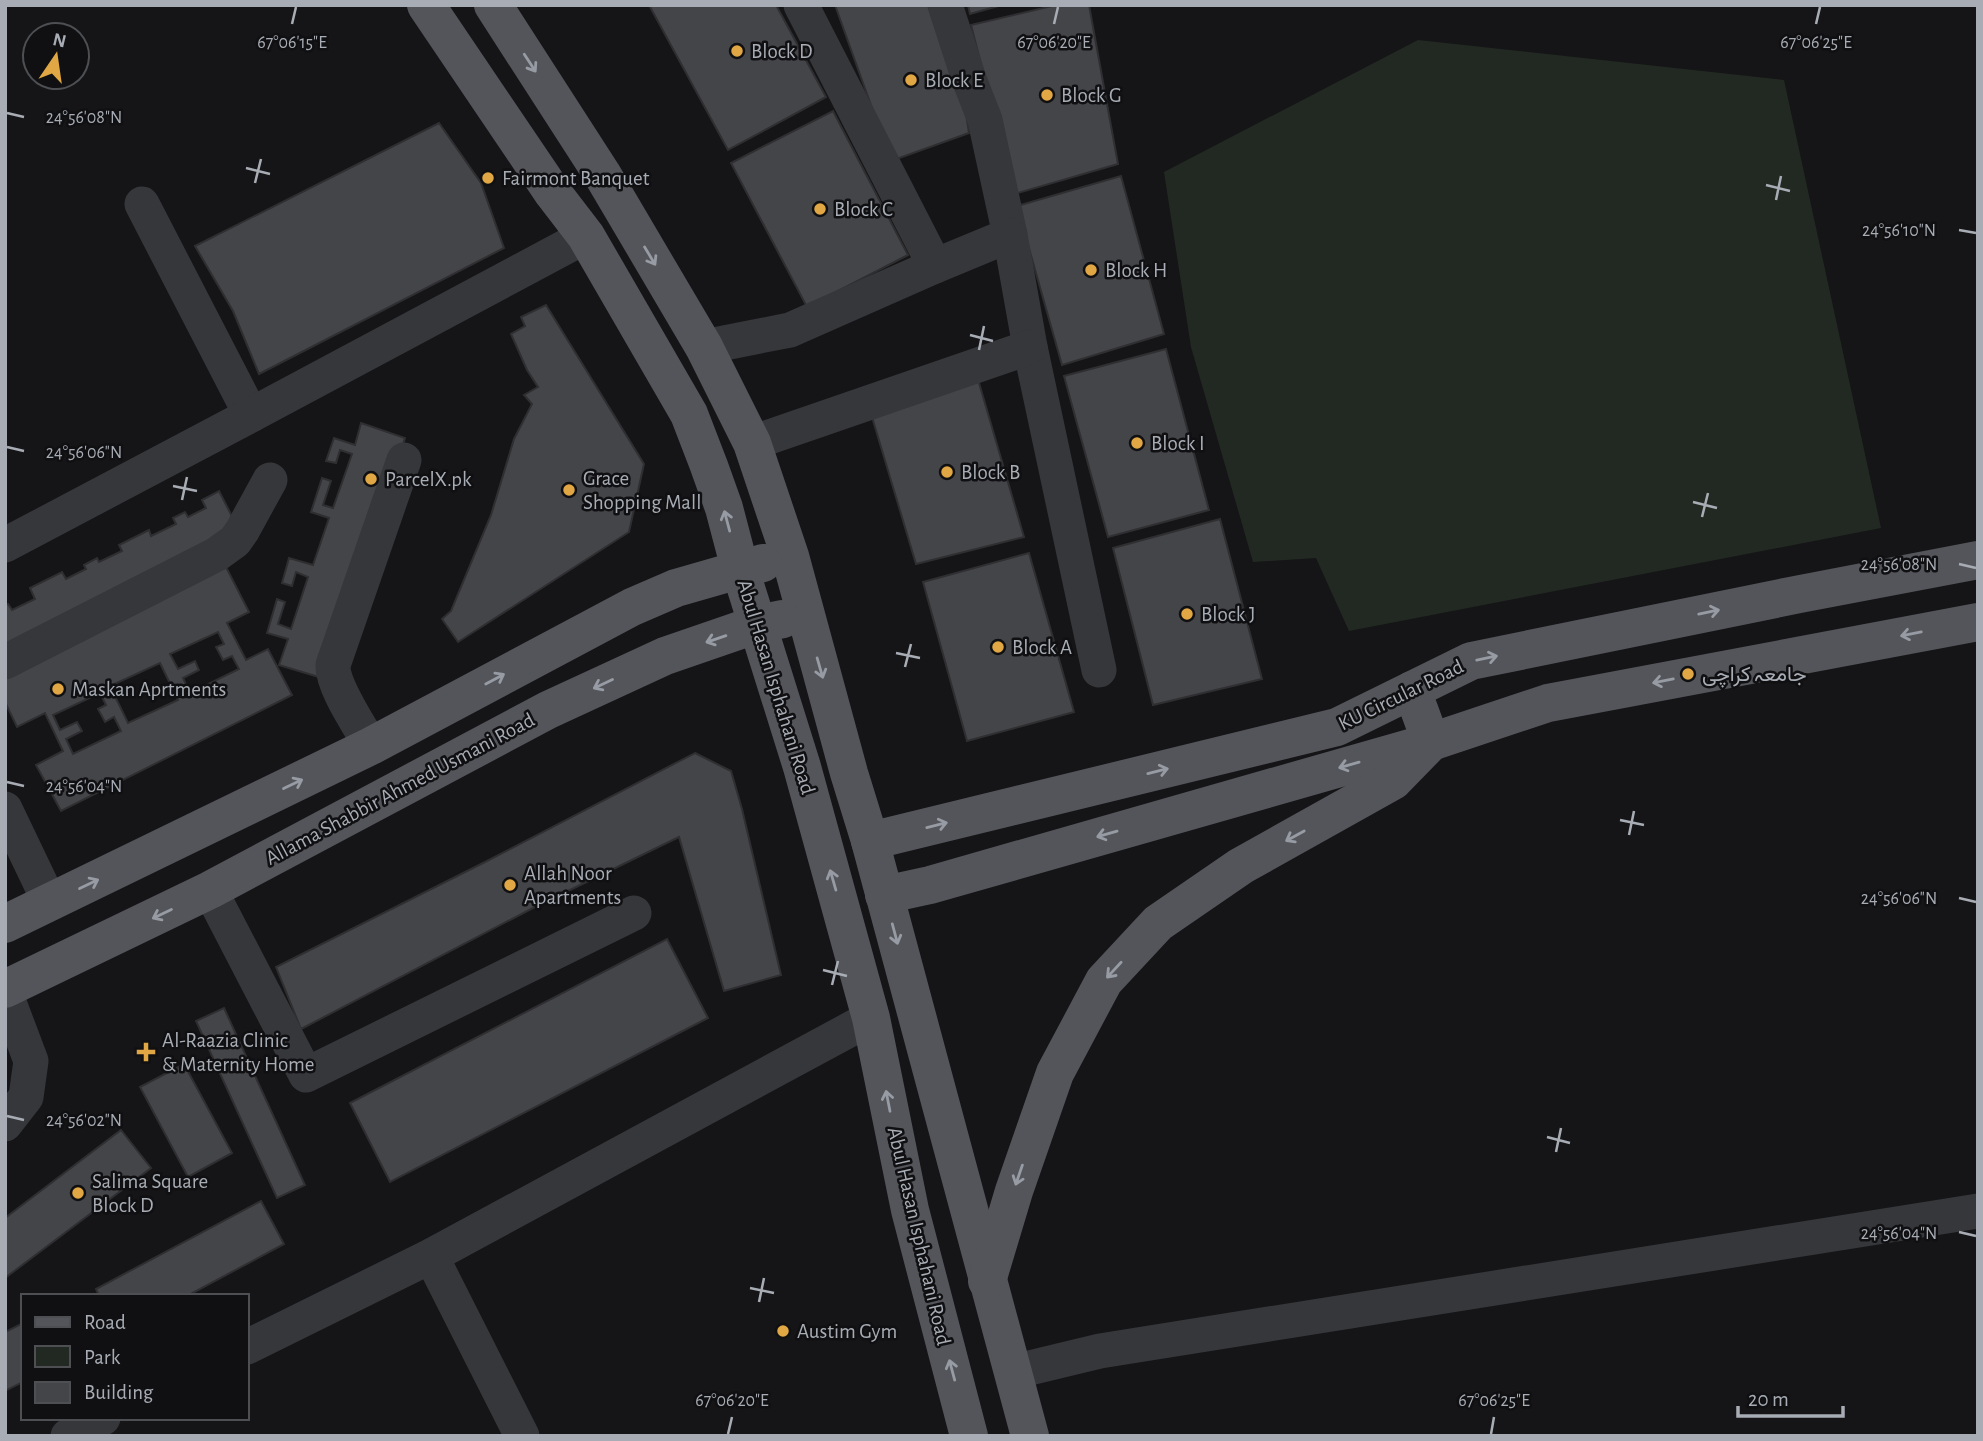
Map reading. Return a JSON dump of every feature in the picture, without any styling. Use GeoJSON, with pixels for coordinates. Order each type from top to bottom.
{"type":"FeatureCollection","features":[{"type":"Feature","properties":{"kind":"main road","name":"Abul Hasan Isphahani Road"},"geometry":{"type":"LineString","coordinates":[[426,5],[553,193],[586,236],[689,414],[724,508],[740,569],[802,767],[871,1018],[910,1210],[969,1436]]}},
{"type":"Feature","properties":{"kind":"main road"},"geometry":{"type":"LineString","coordinates":[[493,5],[601,174],[704,346],[752,443],[790,556],[870,841],[1030,1436]]}},
{"type":"Feature","properties":{"kind":"main road"},"geometry":{"type":"LineString","coordinates":[[5,925],[371,746],[632,607],[676,588],[790,556]]}},
{"type":"Feature","properties":{"kind":"main road","name":"KU Circular Road"},"geometry":{"type":"LineString","coordinates":[[870,841],[1337,727],[1471,661],[1978,560]]}},
{"type":"Feature","properties":{"kind":"main road","name":"Allama Shabbir Ahmed Usmani Road"},"geometry":{"type":"LineString","coordinates":[[5,991],[210,890],[548,710],[665,656],[758,624],[805,614]]}},
{"type":"Feature","properties":{"kind":"main road","name":"KU Circular Road"},"geometry":{"type":"LineString","coordinates":[[884,895],[930,885],[1431,742],[1548,703],[1978,622]]}},
{"type":"Feature","properties":{"kind":"main road"},"geometry":{"type":"LineString","coordinates":[[987,1281],[1014,1191],[1055,1073],[1104,981],[1158,923],[1241,866],[1393,781],[1431,742],[1412,690]]}},
{"type":"Feature","properties":{"kind":"street"},"geometry":{"type":"LineString","coordinates":[[801,5],[935,266]]}},
{"type":"Feature","properties":{"kind":"street"},"geometry":{"type":"LineString","coordinates":[[945,5],[985,120],[995,161],[1030,347],[1099,670]]}},
{"type":"Feature","properties":{"kind":"street"},"geometry":{"type":"LineString","coordinates":[[142,204],[251,415]]}},
{"type":"Feature","properties":{"kind":"street"},"geometry":{"type":"LineString","coordinates":[[5,545],[586,236]]}},
{"type":"Feature","properties":{"kind":"street"},"geometry":{"type":"LineString","coordinates":[[704,346],[790,330],[1010,236]]}},
{"type":"Feature","properties":{"kind":"street"},"geometry":{"type":"LineString","coordinates":[[752,443],[1030,347]]}},
{"type":"Feature","properties":{"kind":"street"},"geometry":{"type":"LineString","coordinates":[[371,746],[338,685],[333,666],[404,460]]}},
{"type":"Feature","properties":{"kind":"street"},"geometry":{"type":"LineString","coordinates":[[5,662],[217,554],[235,541],[270,480]]}},
{"type":"Feature","properties":{"kind":"street"},"geometry":{"type":"LineString","coordinates":[[5,809],[50,903]]}},
{"type":"Feature","properties":{"kind":"street"},"geometry":{"type":"LineString","coordinates":[[210,890],[306,1075],[634,913]]}},
{"type":"Feature","properties":{"kind":"street"},"geometry":{"type":"LineString","coordinates":[[5,991],[31,1061],[26,1097],[5,1124]]}},
{"type":"Feature","properties":{"kind":"street"},"geometry":{"type":"LineString","coordinates":[[248,1347],[431,1256],[871,1018]]}},
{"type":"Feature","properties":{"kind":"street"},"geometry":{"type":"LineString","coordinates":[[1013,1372],[1100,1351],[1978,1211]]}},
{"type":"Feature","properties":{"kind":"street"},"geometry":{"type":"LineString","coordinates":[[431,1256],[522,1436]]}},
{"type":"Feature","properties":{"kind":"street"},"geometry":{"type":"LineString","coordinates":[[68,1436],[99,1420]]}},
{"type":"Feature","properties":{"kind":"green space"},"geometry":{"type":"Polygon","coordinates":[[[1418,40],[1784,80],[1881,528],[1349,631],[1316,558],[1253,562],[1191,347],[1164,172],[1418,40]]]}},
{"type":"Feature","properties":{"kind":"building","name":"Block D"},"geometry":{"type":"Polygon","coordinates":[[[649,5],[776,5],[826,97],[728,150],[649,5]]]}},
{"type":"Feature","properties":{"kind":"building","name":"Block E"},"geometry":{"type":"Polygon","coordinates":[[[835,5],[942,5],[953,27],[969,133],[891,161],[835,5]]]}},
{"type":"Feature","properties":{"kind":"building"},"geometry":{"type":"Polygon","coordinates":[[[968,5],[1002,5],[970,14],[968,5]]]}},
{"type":"Feature","properties":{"kind":"building","name":"Block G"},"geometry":{"type":"Polygon","coordinates":[[[1056,5],[1089,5],[1118,164],[1014,194],[971,25],[1056,5]]]}},
{"type":"Feature","properties":{"kind":"building","name":"Block C"},"geometry":{"type":"Polygon","coordinates":[[[833,111],[908,255],[807,307],[731,163],[833,111]]]}},
{"type":"Feature","properties":{"kind":"building"},"geometry":{"type":"Polygon","coordinates":[[[439,123],[481,183],[504,248],[259,374],[233,311],[195,246],[439,123]]]}},
{"type":"Feature","properties":{"kind":"building","name":"Block H"},"geometry":{"type":"Polygon","coordinates":[[[1121,176],[1164,334],[1062,365],[1017,206],[1121,176]]]}},
{"type":"Feature","properties":{"kind":"building","name":"Grace Shopping Mall"},"geometry":{"type":"Polygon","coordinates":[[[546,305],[644,464],[629,532],[458,642],[442,619],[451,611],[491,515],[514,439],[532,404],[524,395],[538,387],[511,334],[525,326],[521,317],[546,305]]]}},
{"type":"Feature","properties":{"kind":"building","name":"Block I"},"geometry":{"type":"Polygon","coordinates":[[[1166,349],[1209,510],[1108,537],[1064,376],[1166,349]]]}},
{"type":"Feature","properties":{"kind":"building","name":"Block B"},"geometry":{"type":"Polygon","coordinates":[[[977,376],[1024,537],[916,564],[869,407],[977,376]]]}},
{"type":"Feature","properties":{"kind":"building","name":"Maskan Aprtments"},"geometry":{"type":"Polygon","coordinates":[[[361,423],[405,438],[322,678],[279,665],[288,639],[267,633],[277,599],[285,602],[278,624],[291,629],[308,577],[296,572],[292,586],[282,583],[289,558],[313,565],[329,518],[311,512],[322,478],[331,481],[323,505],[333,508],[352,454],[340,450],[336,463],[326,461],[334,438],[355,445],[361,423]]]}},
{"type":"Feature","properties":{"kind":"building"},"geometry":{"type":"Polygon","coordinates":[[[219,491],[239,530],[5,645],[5,605],[8,604],[12,610],[35,599],[30,588],[62,572],[66,579],[86,569],[84,565],[97,558],[99,562],[122,551],[119,545],[149,530],[151,536],[176,524],[173,518],[185,512],[188,517],[206,508],[202,500],[219,491]]]}},
{"type":"Feature","properties":{"kind":"building","name":"Block J"},"geometry":{"type":"Polygon","coordinates":[[[1220,519],[1262,679],[1153,705],[1113,548],[1220,519]]]}},
{"type":"Feature","properties":{"kind":"building","name":"Block A"},"geometry":{"type":"Polygon","coordinates":[[[1029,553],[1074,712],[967,741],[923,582],[1029,553]]]}},
{"type":"Feature","properties":{"kind":"building","name":"Maskan Aprtments"},"geometry":{"type":"Polygon","coordinates":[[[224,563],[249,612],[227,623],[246,660],[268,649],[292,695],[61,811],[36,765],[63,751],[45,713],[17,727],[5,702],[5,673],[224,563]],[[218,632],[170,654],[178,669],[195,661],[199,670],[183,678],[190,693],[239,669],[232,656],[223,660],[216,647],[224,644],[218,632]],[[160,663],[110,686],[128,723],[178,700],[160,663]],[[100,693],[53,715],[60,730],[77,722],[82,731],[66,739],[73,754],[121,731],[114,717],[105,722],[98,709],[106,705],[100,693]]]}},
{"type":"Feature","properties":{"kind":"building","name":"Allah Noor Apartments"},"geometry":{"type":"Polygon","coordinates":[[[695,753],[731,771],[781,975],[724,991],[679,837],[533,908],[301,1029],[276,967],[695,753]]]}},
{"type":"Feature","properties":{"kind":"building","name":"Allah Noor Apartments"},"geometry":{"type":"Polygon","coordinates":[[[667,939],[708,1018],[390,1182],[350,1103],[667,939]]]}},
{"type":"Feature","properties":{"kind":"building"},"geometry":{"type":"Polygon","coordinates":[[[224,1008],[305,1185],[277,1198],[196,1021],[224,1008]]]}},
{"type":"Feature","properties":{"kind":"building"},"geometry":{"type":"Polygon","coordinates":[[[184,1064],[232,1153],[188,1177],[140,1087],[184,1064]]]}},
{"type":"Feature","properties":{"kind":"building","name":"Salima Square Block D"},"geometry":{"type":"Polygon","coordinates":[[[121,1130],[151,1168],[5,1278],[5,1218],[121,1130]]]}},
{"type":"Feature","properties":{"kind":"building"},"geometry":{"type":"Polygon","coordinates":[[[261,1201],[284,1244],[191,1294],[98,1294],[96,1289],[261,1201]]]}},
{"type":"Feature","properties":{"kind":"building"},"geometry":{"type":"Polygon","coordinates":[[[21,1324],[21,1383],[5,1391],[5,1332],[21,1324]]]}},
{"type":"Feature","properties":{"kind":"place","name":"Block D"},"geometry":{"type":"Point","coordinates":[737,51]}},
{"type":"Feature","properties":{"kind":"place","name":"Block E"},"geometry":{"type":"Point","coordinates":[911,80]}},
{"type":"Feature","properties":{"kind":"place","name":"Block G"},"geometry":{"type":"Point","coordinates":[1047,95]}},
{"type":"Feature","properties":{"kind":"place","name":"Fairmont Banquet"},"geometry":{"type":"Point","coordinates":[488,178]}},
{"type":"Feature","properties":{"kind":"place","name":"Block C"},"geometry":{"type":"Point","coordinates":[820,209]}},
{"type":"Feature","properties":{"kind":"place","name":"Block H"},"geometry":{"type":"Point","coordinates":[1091,270]}},
{"type":"Feature","properties":{"kind":"place","name":"Block I"},"geometry":{"type":"Point","coordinates":[1137,443]}},
{"type":"Feature","properties":{"kind":"place","name":"Block B"},"geometry":{"type":"Point","coordinates":[947,472]}},
{"type":"Feature","properties":{"kind":"place","name":"ParcelX.pk"},"geometry":{"type":"Point","coordinates":[371,479]}},
{"type":"Feature","properties":{"kind":"place","name":"Grace Shopping Mall"},"geometry":{"type":"Point","coordinates":[569,490]}},
{"type":"Feature","properties":{"kind":"place","name":"Block J"},"geometry":{"type":"Point","coordinates":[1187,614]}},
{"type":"Feature","properties":{"kind":"place","name":"Block A"},"geometry":{"type":"Point","coordinates":[998,647]}},
{"type":"Feature","properties":{"kind":"place","name":"جامعہ کراچی"},"geometry":{"type":"Point","coordinates":[1688,674]}},
{"type":"Feature","properties":{"kind":"place","name":"Maskan Aprtments"},"geometry":{"type":"Point","coordinates":[58,689]}},
{"type":"Feature","properties":{"kind":"place","name":"Allah Noor Apartments"},"geometry":{"type":"Point","coordinates":[510,885]}},
{"type":"Feature","properties":{"kind":"place","name":"Al-Raazia Clinic & Maternity Home"},"geometry":{"type":"Point","coordinates":[146,1052]}},
{"type":"Feature","properties":{"kind":"place","name":"Salima Square Block D"},"geometry":{"type":"Point","coordinates":[78,1193]}},
{"type":"Feature","properties":{"kind":"place","name":"Austim Gym"},"geometry":{"type":"Point","coordinates":[783,1331]}}]}
